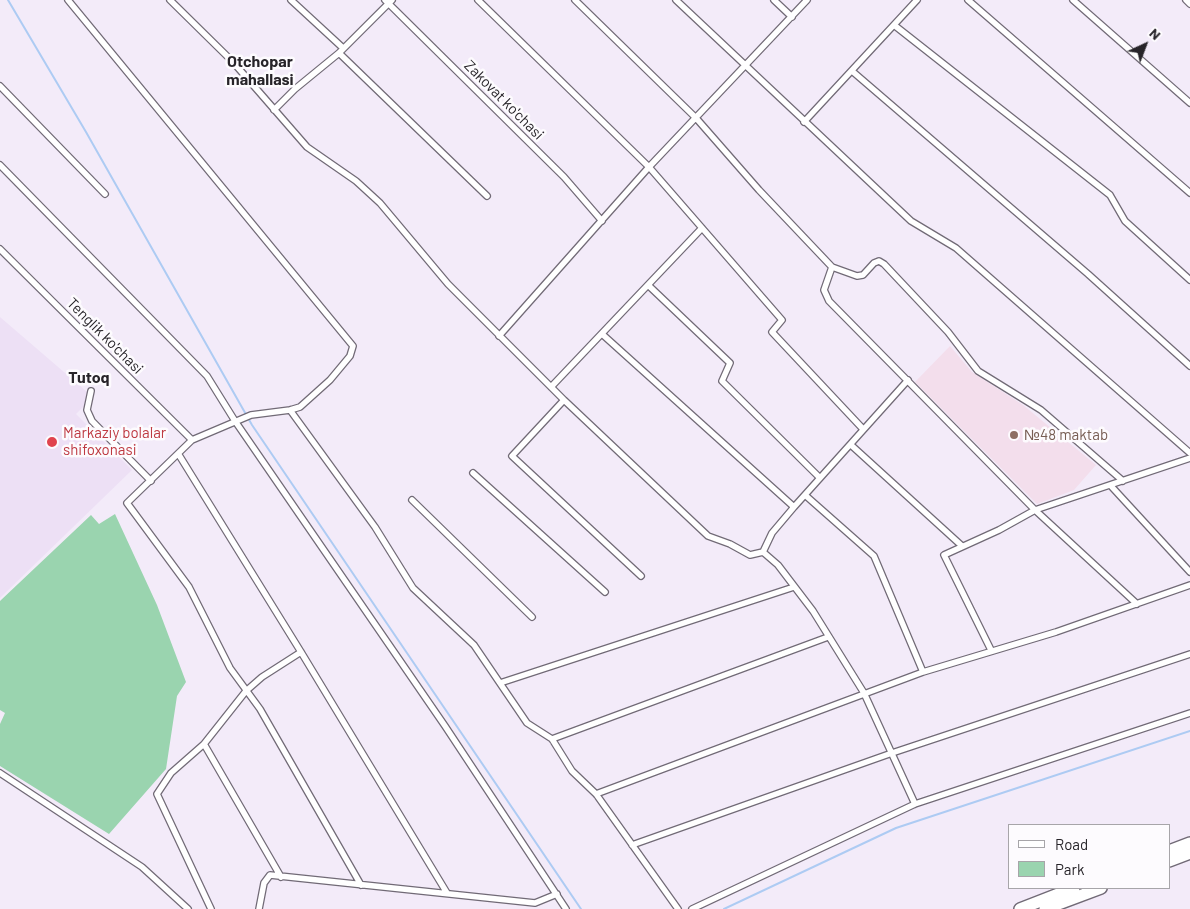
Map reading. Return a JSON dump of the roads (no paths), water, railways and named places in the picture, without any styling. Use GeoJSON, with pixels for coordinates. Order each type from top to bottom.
{"type":"FeatureCollection","features":[{"type":"Feature","properties":{"kind":"highway"},"geometry":{"type":"LineString","coordinates":[[1170,851],[1190,843]]}},
{"type":"Feature","properties":{"kind":"highway"},"geometry":{"type":"LineString","coordinates":[[1170,862],[1190,853]]}},
{"type":"Feature","properties":{"kind":"highway"},"geometry":{"type":"LineString","coordinates":[[1020,909],[1071,889]]}},
{"type":"Feature","properties":{"kind":"highway"},"geometry":{"type":"LineString","coordinates":[[1045,909],[1097,889]]}},
{"type":"Feature","properties":{"kind":"street"},"geometry":{"type":"LineString","coordinates":[[68,0],[353,346],[350,356],[330,380],[300,407],[252,415],[192,440],[179,455],[127,503],[189,587],[230,668],[260,709],[361,885]]}},
{"type":"Feature","properties":{"kind":"street"},"geometry":{"type":"LineString","coordinates":[[170,0],[233,62],[307,147],[356,181],[380,202],[448,284],[499,336],[551,388],[708,536],[730,544],[750,555],[763,552]]}},
{"type":"Feature","properties":{"kind":"street"},"geometry":{"type":"LineString","coordinates":[[291,0],[487,196]]}},
{"type":"Feature","properties":{"kind":"street"},"geometry":{"type":"LineString","coordinates":[[478,0],[649,168],[782,320],[772,332],[863,429]]}},
{"type":"Feature","properties":{"kind":"street"},"geometry":{"type":"LineString","coordinates":[[575,0],[696,118],[759,190],[832,267],[857,276],[863,275],[874,263],[879,261],[884,264],[948,332],[978,371],[1041,410],[1123,482]]}},
{"type":"Feature","properties":{"kind":"street"},"geometry":{"type":"LineString","coordinates":[[676,0],[911,221],[956,248],[1189,458],[1036,510],[944,556],[991,650]]}},
{"type":"Feature","properties":{"kind":"street"},"geometry":{"type":"LineString","coordinates":[[774,0],[792,17]]}},
{"type":"Feature","properties":{"kind":"street"},"geometry":{"type":"LineString","coordinates":[[499,336],[649,168],[807,0]]}},
{"type":"Feature","properties":{"kind":"street"},"geometry":{"type":"LineString","coordinates":[[804,122],[917,0]]}},
{"type":"Feature","properties":{"kind":"street"},"geometry":{"type":"LineString","coordinates":[[968,0],[1190,193]]}},
{"type":"Feature","properties":{"kind":"street"},"geometry":{"type":"LineString","coordinates":[[1073,0],[1190,103]]}},
{"type":"Feature","properties":{"kind":"street"},"geometry":{"type":"LineString","coordinates":[[1186,0],[1190,4]]}},
{"type":"Feature","properties":{"kind":"street"},"geometry":{"type":"LineString","coordinates":[[274,110],[295,89],[341,50],[389,1]]}},
{"type":"Feature","properties":{"kind":"street","name":"Zakovat ko'chasi"},"geometry":{"type":"LineString","coordinates":[[389,1],[564,177],[602,221]]}},
{"type":"Feature","properties":{"kind":"street"},"geometry":{"type":"LineString","coordinates":[[894,25],[1110,195],[1125,221],[1190,280]]}},
{"type":"Feature","properties":{"kind":"street"},"geometry":{"type":"LineString","coordinates":[[852,70],[1088,274],[1190,366]]}},
{"type":"Feature","properties":{"kind":"street"},"geometry":{"type":"LineString","coordinates":[[0,86],[105,194]]}},
{"type":"Feature","properties":{"kind":"street"},"geometry":{"type":"LineString","coordinates":[[0,165],[207,376],[566,909]]}},
{"type":"Feature","properties":{"kind":"street"},"geometry":{"type":"LineString","coordinates":[[551,388],[702,228]]}},
{"type":"Feature","properties":{"kind":"street","name":"Tenglik ko'chasi"},"geometry":{"type":"LineString","coordinates":[[0,249],[192,440]]}},
{"type":"Feature","properties":{"kind":"street"},"geometry":{"type":"LineString","coordinates":[[832,267],[824,290],[830,301],[1036,510],[1138,604]]}},
{"type":"Feature","properties":{"kind":"street"},"geometry":{"type":"LineString","coordinates":[[648,285],[730,362],[722,381],[820,478]]}},
{"type":"Feature","properties":{"kind":"street"},"geometry":{"type":"LineString","coordinates":[[602,334],[794,507]]}},
{"type":"Feature","properties":{"kind":"street"},"geometry":{"type":"LineString","coordinates":[[763,552],[772,533],[908,380]]}},
{"type":"Feature","properties":{"kind":"street"},"geometry":{"type":"LineString","coordinates":[[91,391],[87,410],[92,421],[151,481]]}},
{"type":"Feature","properties":{"kind":"street"},"geometry":{"type":"LineString","coordinates":[[564,400],[512,456],[641,576]]}},
{"type":"Feature","properties":{"kind":"street"},"geometry":{"type":"LineString","coordinates":[[290,410],[375,527],[413,588],[474,645],[527,723],[552,739],[572,771],[596,794],[678,909]]}},
{"type":"Feature","properties":{"kind":"street"},"geometry":{"type":"LineString","coordinates":[[851,445],[962,546]]}},
{"type":"Feature","properties":{"kind":"street"},"geometry":{"type":"LineString","coordinates":[[179,455],[447,894]]}},
{"type":"Feature","properties":{"kind":"street"},"geometry":{"type":"LineString","coordinates":[[473,473],[605,592]]}},
{"type":"Feature","properties":{"kind":"street"},"geometry":{"type":"LineString","coordinates":[[1111,486],[1190,572]]}},
{"type":"Feature","properties":{"kind":"street"},"geometry":{"type":"LineString","coordinates":[[805,495],[874,556],[923,672]]}},
{"type":"Feature","properties":{"kind":"street"},"geometry":{"type":"LineString","coordinates":[[412,500],[532,617]]}},
{"type":"Feature","properties":{"kind":"street"},"geometry":{"type":"LineString","coordinates":[[763,552],[778,565],[813,610],[864,693],[915,804]]}},
{"type":"Feature","properties":{"kind":"street"},"geometry":{"type":"LineString","coordinates":[[596,794],[923,672],[1056,632],[1190,585]]}},
{"type":"Feature","properties":{"kind":"street"},"geometry":{"type":"LineString","coordinates":[[500,683],[794,587]]}},
{"type":"Feature","properties":{"kind":"street"},"geometry":{"type":"LineString","coordinates":[[552,739],[828,637]]}},
{"type":"Feature","properties":{"kind":"street"},"geometry":{"type":"LineString","coordinates":[[211,909],[157,794],[171,773],[204,744],[246,691],[262,677],[301,652]]}},
{"type":"Feature","properties":{"kind":"street"},"geometry":{"type":"LineString","coordinates":[[632,845],[892,753],[1190,654]]}},
{"type":"Feature","properties":{"kind":"street"},"geometry":{"type":"LineString","coordinates":[[692,909],[915,804],[1190,713]]}},
{"type":"Feature","properties":{"kind":"street"},"geometry":{"type":"LineString","coordinates":[[204,744],[281,876]]}},
{"type":"Feature","properties":{"kind":"street"},"geometry":{"type":"LineString","coordinates":[[0,772],[142,867],[188,909]]}},
{"type":"Feature","properties":{"kind":"street"},"geometry":{"type":"LineString","coordinates":[[259,909],[264,883],[270,875],[535,902],[557,894]]}},
{"type":"Feature","properties":{"kind":"waterway"},"geometry":{"type":"LineString","coordinates":[[8,0],[86,132],[252,425],[581,909]]}},
{"type":"Feature","properties":{"kind":"waterway"},"geometry":{"type":"LineString","coordinates":[[724,909],[896,828],[1190,731]]}},
{"type":"Feature","properties":{"kind":"place","name":"№48 maktab"},"geometry":{"type":"Point","coordinates":[1014,435]}},
{"type":"Feature","properties":{"kind":"place","name":"Markaziy bolalar shifoxonasi"},"geometry":{"type":"Point","coordinates":[52,442]}},
{"type":"Feature","properties":{"kind":"district","name":"Otchopar mahallasi"},"geometry":{"type":"Point","coordinates":[260,71]}},
{"type":"Feature","properties":{"kind":"district","name":"Tutoq"},"geometry":{"type":"Point","coordinates":[89,378]}}]}
